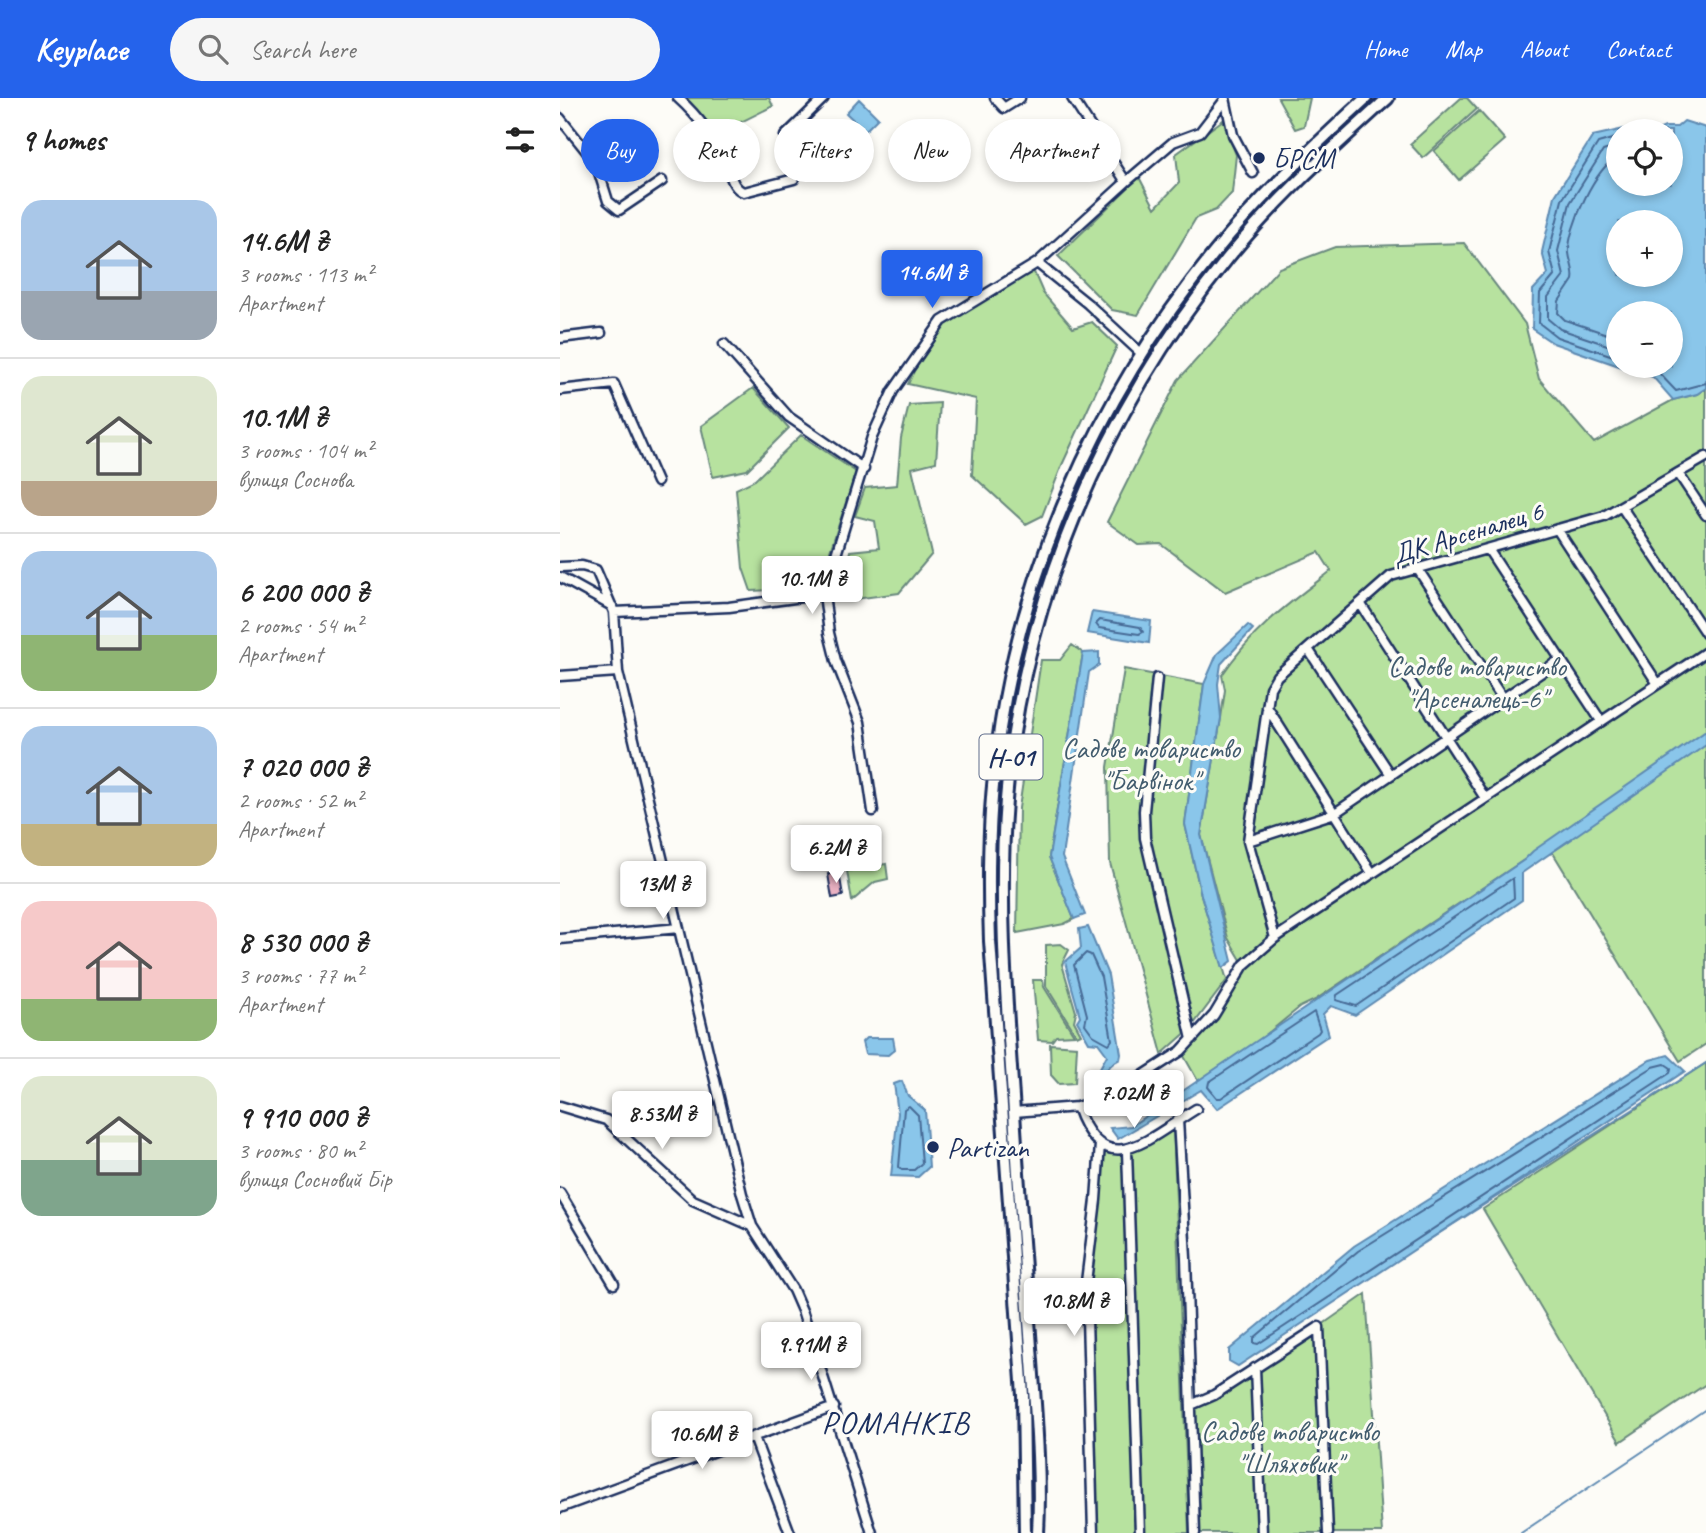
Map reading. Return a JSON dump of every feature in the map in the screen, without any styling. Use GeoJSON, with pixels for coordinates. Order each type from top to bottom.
{"type":"FeatureCollection","features":[{"type":"Feature","properties":{"kind":"main road","name":"Н-01"},"geometry":{"type":"LineString","coordinates":[[1025,1533],[1023,1395],[988,884],[995,766],[1015,655],[1044,556],[1082,465],[1142,354],[1190,285],[1240,222],[1278,181],[1366,98]]}},
{"type":"Feature","properties":{"kind":"main road","name":"Н-01"},"geometry":{"type":"LineString","coordinates":[[1038,1533],[1035,1410],[1014,1112],[1003,904],[1006,800],[1023,683],[1055,566],[1078,506],[1124,412],[1169,338],[1229,256],[1297,181],[1388,98]]}},
{"type":"Feature","properties":{"kind":"street"},"geometry":{"type":"LineString","coordinates":[[678,98],[690,108],[719,150],[735,187],[744,192],[793,179],[797,175],[798,170],[785,136],[824,98]]}},
{"type":"Feature","properties":{"kind":"street"},"geometry":{"type":"LineString","coordinates":[[995,98],[1004,108],[1020,98]]}},
{"type":"Feature","properties":{"kind":"street"},"geometry":{"type":"LineString","coordinates":[[1072,98],[1126,182]]}},
{"type":"Feature","properties":{"kind":"street"},"geometry":{"type":"LineString","coordinates":[[873,811],[860,722],[836,661],[824,594],[872,437],[894,391],[942,321],[1037,263],[1173,142],[1200,132],[1225,99]]}},
{"type":"Feature","properties":{"kind":"street"},"geometry":{"type":"LineString","coordinates":[[1225,99],[1233,135],[1253,173]]}},
{"type":"Feature","properties":{"kind":"street"},"geometry":{"type":"LineString","coordinates":[[560,118],[596,163],[608,201],[619,210],[662,181]]}},
{"type":"Feature","properties":{"kind":"street"},"geometry":{"type":"LineString","coordinates":[[1037,263],[1088,304],[1142,354]]}},
{"type":"Feature","properties":{"kind":"street"},"geometry":{"type":"LineString","coordinates":[[560,338],[601,333]]}},
{"type":"Feature","properties":{"kind":"street"},"geometry":{"type":"LineString","coordinates":[[724,344],[789,417],[864,469]]}},
{"type":"Feature","properties":{"kind":"street"},"geometry":{"type":"LineString","coordinates":[[560,390],[617,383],[657,482]]}},
{"type":"Feature","properties":{"kind":"street","name":"ДК Арсеналец 6"},"geometry":{"type":"LineString","coordinates":[[1275,938],[1248,841],[1270,688],[1278,676],[1391,576],[1604,516],[1706,457]]}},
{"type":"Feature","properties":{"kind":"street"},"geometry":{"type":"LineString","coordinates":[[1678,473],[1706,515]]}},
{"type":"Feature","properties":{"kind":"street"},"geometry":{"type":"LineString","coordinates":[[1621,506],[1706,634]]}},
{"type":"Feature","properties":{"kind":"street"},"geometry":{"type":"LineString","coordinates":[[1557,529],[1658,684]]}},
{"type":"Feature","properties":{"kind":"street"},"geometry":{"type":"LineString","coordinates":[[1488,549],[1601,721]]}},
{"type":"Feature","properties":{"kind":"street"},"geometry":{"type":"LineString","coordinates":[[560,567],[592,567],[600,577],[613,609],[618,672],[742,1194],[752,1226],[803,1312],[872,1533]]}},
{"type":"Feature","properties":{"kind":"street"},"geometry":{"type":"LineString","coordinates":[[1417,568],[1503,699]]}},
{"type":"Feature","properties":{"kind":"street"},"geometry":{"type":"LineString","coordinates":[[560,577],[613,609],[729,607],[824,594]]}},
{"type":"Feature","properties":{"kind":"street"},"geometry":{"type":"LineString","coordinates":[[1360,603],[1485,798]]}},
{"type":"Feature","properties":{"kind":"street"},"geometry":{"type":"LineString","coordinates":[[1308,649],[1391,775]]}},
{"type":"Feature","properties":{"kind":"street"},"geometry":{"type":"LineString","coordinates":[[1014,1112],[1077,1107],[1113,1095],[1181,1051],[1214,1015],[1244,965],[1275,938],[1706,652]]}},
{"type":"Feature","properties":{"kind":"street"},"geometry":{"type":"LineString","coordinates":[[1248,841],[1335,813],[1561,659]]}},
{"type":"Feature","properties":{"kind":"street"},"geometry":{"type":"LineString","coordinates":[[560,676],[618,672]]}},
{"type":"Feature","properties":{"kind":"street"},"geometry":{"type":"LineString","coordinates":[[1157,678],[1144,811],[1145,838],[1192,1039]]}},
{"type":"Feature","properties":{"kind":"street"},"geometry":{"type":"LineString","coordinates":[[1267,707],[1372,873]]}},
{"type":"Feature","properties":{"kind":"street"},"geometry":{"type":"LineString","coordinates":[[560,939],[679,928]]}},
{"type":"Feature","properties":{"kind":"street"},"geometry":{"type":"LineString","coordinates":[[561,1104],[606,1120],[693,1200],[752,1226]]}},
{"type":"Feature","properties":{"kind":"street"},"geometry":{"type":"LineString","coordinates":[[1077,1107],[1100,1144],[1112,1152],[1128,1151],[1196,1109]]}},
{"type":"Feature","properties":{"kind":"street"},"geometry":{"type":"LineString","coordinates":[[1178,1120],[1195,1533]]}},
{"type":"Feature","properties":{"kind":"street"},"geometry":{"type":"LineString","coordinates":[[1093,1533],[1086,1282],[1100,1144]]}},
{"type":"Feature","properties":{"kind":"street"},"geometry":{"type":"LineString","coordinates":[[1128,1151],[1140,1533]]}},
{"type":"Feature","properties":{"kind":"street"},"geometry":{"type":"LineString","coordinates":[[560,1193],[614,1284]]}},
{"type":"Feature","properties":{"kind":"street"},"geometry":{"type":"LineString","coordinates":[[1191,1405],[1214,1395],[1319,1327],[1328,1533]]}},
{"type":"Feature","properties":{"kind":"street"},"geometry":{"type":"LineString","coordinates":[[1255,1368],[1262,1533]]}},
{"type":"Feature","properties":{"kind":"street"},"geometry":{"type":"LineString","coordinates":[[560,1508],[834,1407]]}},
{"type":"Feature","properties":{"kind":"street"},"geometry":{"type":"LineString","coordinates":[[754,1437],[790,1533]]}},
{"type":"Feature","properties":{"kind":"green space"},"geometry":{"type":"Polygon","coordinates":[[[683,98],[769,98],[773,106],[747,119],[701,119],[683,98]]]}},
{"type":"Feature","properties":{"kind":"green space"},"geometry":{"type":"Polygon","coordinates":[[[1278,98],[1310,98],[1304,126],[1295,129],[1278,98]]]}},
{"type":"Feature","properties":{"kind":"green space"},"geometry":{"type":"Polygon","coordinates":[[[1461,98],[1467,98],[1477,109],[1423,158],[1410,144],[1461,98]]]}},
{"type":"Feature","properties":{"kind":"green space"},"geometry":{"type":"Polygon","coordinates":[[[1479,111],[1505,140],[1459,180],[1434,151],[1479,111]]]}},
{"type":"Feature","properties":{"kind":"green space"},"geometry":{"type":"Polygon","coordinates":[[[1223,120],[1236,155],[1232,193],[1216,210],[1196,218],[1138,315],[1112,310],[1058,256],[1139,177],[1155,208],[1179,183],[1176,154],[1223,120]]]}},
{"type":"Feature","properties":{"kind":"green space","name":"Садове товариство \"Арсеналець-6\""},"geometry":{"type":"Polygon","coordinates":[[[1464,243],[1525,324],[1539,379],[1594,443],[1673,400],[1697,394],[1706,388],[1706,1044],[1680,1061],[1553,853],[1524,860],[1315,1000],[1300,1007],[1257,1042],[1198,1081],[1181,1051],[1214,1015],[1244,965],[1228,938],[1201,835],[1225,690],[1222,675],[1259,631],[1331,571],[1319,552],[1225,592],[1161,544],[1139,545],[1107,522],[1178,380],[1279,268],[1335,247],[1464,243]]]}},
{"type":"Feature","properties":{"kind":"green space"},"geometry":{"type":"Polygon","coordinates":[[[1033,270],[1043,293],[1073,328],[1092,322],[1117,346],[1062,465],[1042,516],[1026,524],[972,475],[976,399],[908,384],[946,324],[1033,270]]]}},
{"type":"Feature","properties":{"kind":"green space"},"geometry":{"type":"Polygon","coordinates":[[[753,388],[789,428],[747,470],[713,477],[701,426],[753,388]]]}},
{"type":"Feature","properties":{"kind":"green space"},"geometry":{"type":"Polygon","coordinates":[[[940,403],[936,462],[912,468],[932,554],[899,593],[848,600],[842,589],[850,551],[879,548],[875,521],[855,516],[865,488],[897,485],[901,438],[909,405],[940,403]]]}},
{"type":"Feature","properties":{"kind":"green space"},"geometry":{"type":"Polygon","coordinates":[[[801,435],[856,472],[818,588],[751,591],[743,568],[736,489],[755,480],[801,435]]]}},
{"type":"Feature","properties":{"kind":"green space"},"geometry":{"type":"Polygon","coordinates":[[[1072,645],[1083,653],[1049,857],[1074,919],[1064,924],[1017,933],[1019,808],[1041,660],[1060,660],[1072,645]]]}},
{"type":"Feature","properties":{"kind":"green space","name":"Садове товариство \"Барвінок\""},"geometry":{"type":"Polygon","coordinates":[[[1124,669],[1204,684],[1185,824],[1201,895],[1227,980],[1190,1029],[1162,1054],[1110,863],[1108,767],[1124,669]]]}},
{"type":"Feature","properties":{"kind":"green space"},"geometry":{"type":"Polygon","coordinates":[[[886,864],[888,879],[875,882],[852,901],[847,871],[886,864]]]}},
{"type":"Feature","properties":{"kind":"green space"},"geometry":{"type":"Polygon","coordinates":[[[1061,944],[1069,950],[1062,964],[1076,1012],[1074,1021],[1081,1034],[1077,1036],[1046,986],[1046,945],[1061,944]]]}},
{"type":"Feature","properties":{"kind":"green space"},"geometry":{"type":"Polygon","coordinates":[[[1033,980],[1043,980],[1044,987],[1074,1035],[1056,1036],[1052,1041],[1038,1040],[1033,980]]]}},
{"type":"Feature","properties":{"kind":"green space"},"geometry":{"type":"Polygon","coordinates":[[[1050,1044],[1077,1046],[1075,1083],[1059,1084],[1051,1075],[1050,1044]]]}},
{"type":"Feature","properties":{"kind":"green space"},"geometry":{"type":"Polygon","coordinates":[[[1706,1063],[1706,1384],[1620,1442],[1483,1209],[1706,1063]]]}},
{"type":"Feature","properties":{"kind":"green space"},"geometry":{"type":"Polygon","coordinates":[[[1173,1123],[1189,1533],[1093,1533],[1086,1282],[1099,1150],[1128,1151],[1173,1123]]]}},
{"type":"Feature","properties":{"kind":"green space","name":"Садове товариство \"Шляховик\""},"geometry":{"type":"Polygon","coordinates":[[[1366,1294],[1382,1533],[1195,1533],[1191,1405],[1319,1327],[1366,1294]]]}},
{"type":"Feature","properties":{"kind":"water"},"geometry":{"type":"Polygon","coordinates":[[[859,99],[878,118],[874,122],[874,119],[852,119],[846,113],[859,99]]]}},
{"type":"Feature","properties":{"kind":"water"},"geometry":{"type":"Polygon","coordinates":[[[1684,121],[1706,128],[1706,388],[1697,394],[1673,400],[1654,378],[1683,378],[1683,301],[1606,301],[1606,361],[1553,343],[1532,329],[1533,290],[1548,274],[1542,252],[1555,196],[1593,136],[1606,133],[1606,196],[1683,196],[1684,121]]]}},
{"type":"Feature","properties":{"kind":"water"},"geometry":{"type":"Polygon","coordinates":[[[1092,612],[1151,621],[1149,643],[1087,633],[1092,612]]]}},
{"type":"Feature","properties":{"kind":"water"},"geometry":{"type":"Polygon","coordinates":[[[1248,625],[1253,629],[1221,664],[1218,684],[1221,718],[1201,835],[1232,961],[1223,968],[1201,895],[1185,824],[1204,684],[1217,654],[1248,625]]]}},
{"type":"Feature","properties":{"kind":"water"},"geometry":{"type":"Polygon","coordinates":[[[1099,652],[1099,665],[1089,672],[1062,857],[1085,915],[1074,919],[1049,857],[1083,653],[1099,652]]]}},
{"type":"Feature","properties":{"kind":"water"},"geometry":{"type":"Polygon","coordinates":[[[1706,731],[1706,745],[1522,873],[1522,900],[1355,1015],[1331,1006],[1323,1014],[1329,1035],[1217,1109],[1201,1090],[1118,1139],[1110,1128],[1131,1126],[1524,860],[1533,851],[1706,731]]]}},
{"type":"Feature","properties":{"kind":"water"},"geometry":{"type":"Polygon","coordinates":[[[1088,927],[1108,975],[1121,1054],[1120,1059],[1103,1075],[1095,1098],[1088,1100],[1088,1090],[1107,1055],[1098,1043],[1089,1042],[1077,1021],[1080,1016],[1065,962],[1081,948],[1079,929],[1088,927]]]}},
{"type":"Feature","properties":{"kind":"water"},"geometry":{"type":"Polygon","coordinates":[[[866,1038],[893,1038],[895,1049],[888,1055],[865,1054],[862,1042],[866,1038]]]}},
{"type":"Feature","properties":{"kind":"water"},"geometry":{"type":"Polygon","coordinates":[[[1668,1055],[1685,1071],[1238,1366],[1229,1361],[1229,1350],[1354,1246],[1650,1060],[1668,1055]]]}},
{"type":"Feature","properties":{"kind":"water"},"geometry":{"type":"Polygon","coordinates":[[[902,1081],[908,1096],[925,1110],[929,1167],[918,1177],[891,1176],[898,1113],[894,1084],[902,1081]]]}},
{"type":"Feature","properties":{"kind":"building"},"geometry":{"type":"Polygon","coordinates":[[[839,872],[843,896],[832,898],[828,874],[839,872]]]}},
{"type":"Feature","properties":{"kind":"waterway"},"geometry":{"type":"LineString","coordinates":[[1551,853],[1572,839]]}},
{"type":"Feature","properties":{"kind":"waterway"},"geometry":{"type":"LineString","coordinates":[[1424,1243],[1706,1063]]}},
{"type":"Feature","properties":{"kind":"waterway"},"geometry":{"type":"LineString","coordinates":[[1521,1533],[1706,1409]]}},
{"type":"Feature","properties":{"kind":"place","name":"БРСМ"},"geometry":{"type":"Point","coordinates":[1259,158]}},
{"type":"Feature","properties":{"kind":"place","name":"Partizan"},"geometry":{"type":"Point","coordinates":[933,1147]}},
{"type":"Feature","properties":{"kind":"district","name":"РОМАНКІВ"},"geometry":{"type":"Point","coordinates":[896,1422]}}]}
